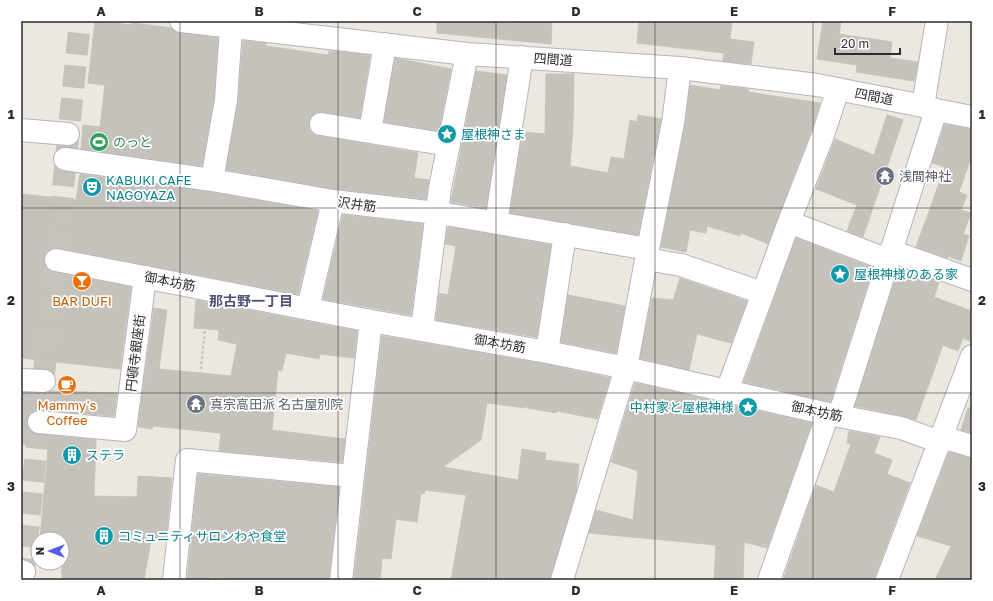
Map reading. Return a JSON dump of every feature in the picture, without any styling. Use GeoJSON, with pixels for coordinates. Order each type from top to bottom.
{"type":"FeatureCollection","features":[{"type":"Feature","properties":{"kind":"street","name":"四間道"},"geometry":{"type":"LineString","coordinates":[[181,21],[467,54],[680,68],[818,85],[972,117]]}},
{"type":"Feature","properties":{"kind":"street"},"geometry":{"type":"LineString","coordinates":[[769,580],[834,415],[889,255],[930,108],[937,21]]}},
{"type":"Feature","properties":{"kind":"street"},"geometry":{"type":"LineString","coordinates":[[212,180],[226,100],[231,27]]}},
{"type":"Feature","properties":{"kind":"street"},"geometry":{"type":"LineString","coordinates":[[370,132],[385,44]]}},
{"type":"Feature","properties":{"kind":"street"},"geometry":{"type":"LineString","coordinates":[[422,330],[437,213],[467,54]]}},
{"type":"Feature","properties":{"kind":"street"},"geometry":{"type":"LineString","coordinates":[[496,223],[522,57]]}},
{"type":"Feature","properties":{"kind":"street"},"geometry":{"type":"LineString","coordinates":[[562,580],[626,368],[673,123],[680,68]]}},
{"type":"Feature","properties":{"kind":"street"},"geometry":{"type":"LineString","coordinates":[[727,391],[789,222],[823,135],[838,89]]}},
{"type":"Feature","properties":{"kind":"street"},"geometry":{"type":"LineString","coordinates":[[321,124],[449,145]]}},
{"type":"Feature","properties":{"kind":"street"},"geometry":{"type":"LineString","coordinates":[[21,130],[68,134]]}},
{"type":"Feature","properties":{"kind":"street","name":"沢井筋"},"geometry":{"type":"LineString","coordinates":[[65,159],[212,180],[333,201],[445,214],[565,234],[647,254],[763,293]]}},
{"type":"Feature","properties":{"kind":"street"},"geometry":{"type":"LineString","coordinates":[[308,308],[333,201]]}},
{"type":"Feature","properties":{"kind":"street"},"geometry":{"type":"LineString","coordinates":[[789,222],[889,255],[972,280]]}},
{"type":"Feature","properties":{"kind":"street"},"geometry":{"type":"LineString","coordinates":[[547,352],[565,234]]}},
{"type":"Feature","properties":{"kind":"street","name":"御本坊筋"},"geometry":{"type":"LineString","coordinates":[[56,260],[371,321],[547,352],[626,368],[834,415],[901,428],[941,440],[972,446]]}},
{"type":"Feature","properties":{"kind":"street","name":"円頓寺銀座街"},"geometry":{"type":"LineString","coordinates":[[39,422],[125,430],[145,277]]}},
{"type":"Feature","properties":{"kind":"street"},"geometry":{"type":"LineString","coordinates":[[341,580],[371,321]]}},
{"type":"Feature","properties":{"kind":"street"},"geometry":{"type":"LineString","coordinates":[[887,580],[972,356]]}},
{"type":"Feature","properties":{"kind":"street"},"geometry":{"type":"LineString","coordinates":[[21,380],[44,381]]}},
{"type":"Feature","properties":{"kind":"street"},"geometry":{"type":"LineString","coordinates":[[174,580],[187,460],[352,476]]}},
{"type":"Feature","properties":{"kind":"path"},"geometry":{"type":"LineString","coordinates":[[201,369],[205,329]]}},
{"type":"Feature","properties":{"kind":"building"},"geometry":{"type":"Polygon","coordinates":[[[95,21],[165,27],[171,28],[180,33],[218,38],[214,98],[202,166],[81,149],[83,125],[100,127],[105,85],[88,83],[95,21]]]}},
{"type":"Feature","properties":{"kind":"building"},"geometry":{"type":"Polygon","coordinates":[[[437,21],[488,21],[519,24],[519,21],[552,21],[551,44],[437,33],[437,21]]]}},
{"type":"Feature","properties":{"kind":"building"},"geometry":{"type":"Polygon","coordinates":[[[639,21],[732,21],[730,39],[754,42],[751,64],[723,61],[724,53],[637,43],[639,21]]]}},
{"type":"Feature","properties":{"kind":"building"},"geometry":{"type":"Polygon","coordinates":[[[823,21],[841,21],[839,34],[892,42],[890,58],[918,62],[914,81],[856,72],[857,65],[817,59],[823,21]]]}},
{"type":"Feature","properties":{"kind":"building"},"geometry":{"type":"Polygon","coordinates":[[[243,41],[266,43],[266,46],[328,55],[329,51],[370,55],[360,118],[317,112],[311,116],[309,129],[313,134],[319,136],[418,153],[414,178],[429,180],[426,199],[335,189],[226,170],[238,102],[243,41]]]}},
{"type":"Feature","properties":{"kind":"building"},"geometry":{"type":"Polygon","coordinates":[[[395,58],[451,69],[439,131],[384,122],[395,58]]]}},
{"type":"Feature","properties":{"kind":"building"},"geometry":{"type":"Polygon","coordinates":[[[476,71],[507,75],[486,208],[451,202],[476,71]]]}},
{"type":"Feature","properties":{"kind":"building"},"geometry":{"type":"Polygon","coordinates":[[[546,74],[574,74],[573,126],[570,166],[608,173],[611,157],[624,159],[630,120],[637,122],[638,115],[661,119],[638,235],[510,213],[523,132],[545,134],[546,74]]]}},
{"type":"Feature","properties":{"kind":"building"},"geometry":{"type":"Polygon","coordinates":[[[690,85],[720,90],[721,86],[749,89],[748,92],[820,103],[811,131],[768,244],[741,233],[740,236],[707,226],[706,233],[690,230],[686,252],[661,247],[685,125],[690,85]]]}},
{"type":"Feature","properties":{"kind":"building"},"geometry":{"type":"Polygon","coordinates":[[[887,115],[903,120],[863,237],[847,231],[857,205],[816,189],[835,139],[874,155],[887,115]]]}},
{"type":"Feature","properties":{"kind":"building"},"geometry":{"type":"Polygon","coordinates":[[[945,124],[972,129],[972,155],[959,192],[967,195],[961,210],[971,213],[963,234],[969,236],[961,261],[916,247],[945,167],[932,163],[945,124]]]}},
{"type":"Feature","properties":{"kind":"building"},"geometry":{"type":"Polygon","coordinates":[[[80,174],[210,192],[318,211],[298,294],[52,248],[46,252],[44,258],[44,264],[48,270],[131,287],[120,369],[21,358],[21,194],[76,200],[80,174]]]}},
{"type":"Feature","properties":{"kind":"building"},"geometry":{"type":"Polygon","coordinates":[[[343,215],[423,224],[411,315],[323,299],[343,215]]]}},
{"type":"Feature","properties":{"kind":"building"},"geometry":{"type":"Polygon","coordinates":[[[448,227],[551,245],[537,337],[436,320],[439,293],[448,295],[456,246],[445,244],[448,227]]]}},
{"type":"Feature","properties":{"kind":"building"},"geometry":{"type":"Polygon","coordinates":[[[796,238],[873,268],[830,402],[744,382],[796,238]]]}},
{"type":"Feature","properties":{"kind":"building"},"geometry":{"type":"Polygon","coordinates":[[[899,267],[939,282],[934,297],[972,311],[972,342],[963,338],[958,351],[943,345],[916,420],[855,406],[899,267]]]}},
{"type":"Feature","properties":{"kind":"building"},"geometry":{"type":"Polygon","coordinates":[[[680,278],[747,301],[731,343],[697,334],[689,370],[640,358],[652,298],[673,300],[680,278]]]}},
{"type":"Feature","properties":{"kind":"building"},"geometry":{"type":"Polygon","coordinates":[[[568,295],[625,306],[616,353],[561,342],[568,295]]]}},
{"type":"Feature","properties":{"kind":"building"},"geometry":{"type":"Polygon","coordinates":[[[196,300],[357,331],[354,358],[320,354],[319,359],[286,353],[282,371],[278,370],[272,430],[345,439],[342,462],[219,451],[221,433],[153,426],[152,429],[138,426],[154,308],[167,310],[159,369],[231,376],[237,344],[218,340],[219,330],[194,328],[196,300]]]}},
{"type":"Feature","properties":{"kind":"building"},"geometry":{"type":"Polygon","coordinates":[[[382,336],[545,364],[610,378],[597,419],[557,411],[556,413],[528,408],[528,406],[525,408],[487,403],[481,440],[443,467],[518,480],[522,449],[546,453],[545,460],[579,464],[576,492],[550,580],[451,580],[466,495],[425,490],[424,494],[421,493],[417,522],[396,519],[391,559],[382,558],[380,580],[354,579],[382,336]]]}},
{"type":"Feature","properties":{"kind":"building"},"geometry":{"type":"Polygon","coordinates":[[[635,383],[812,423],[767,548],[744,542],[743,580],[714,580],[716,545],[589,533],[596,510],[633,520],[638,471],[611,462],[635,383]]]}},
{"type":"Feature","properties":{"kind":"building"},"geometry":{"type":"Polygon","coordinates":[[[51,391],[117,393],[114,416],[40,410],[33,411],[27,420],[28,428],[37,434],[96,440],[94,496],[137,497],[138,476],[172,478],[166,538],[151,540],[144,580],[62,580],[62,571],[70,571],[70,531],[41,531],[48,448],[21,444],[21,393],[43,393],[51,391]]]}},
{"type":"Feature","properties":{"kind":"building"},"geometry":{"type":"Polygon","coordinates":[[[968,408],[972,408],[972,433],[961,430],[968,408]]]}},
{"type":"Feature","properties":{"kind":"building"},"geometry":{"type":"Polygon","coordinates":[[[849,431],[880,437],[874,453],[892,460],[887,474],[910,483],[875,576],[875,580],[783,580],[816,485],[834,492],[851,444],[847,443],[849,431]]]}},
{"type":"Feature","properties":{"kind":"building"},"geometry":{"type":"Polygon","coordinates":[[[949,452],[972,458],[972,580],[935,580],[951,546],[917,536],[949,452]]]}},
{"type":"Feature","properties":{"kind":"building"},"geometry":{"type":"Polygon","coordinates":[[[198,474],[339,487],[329,580],[240,580],[210,577],[210,580],[187,580],[198,474]]]}},
{"type":"Feature","properties":{"kind":"tunnel"},"geometry":{"type":"LineString","coordinates":[[23,580],[80,21]]}},
{"type":"Feature","properties":{"kind":"place","name":"屋根神さま"},"geometry":{"type":"Point","coordinates":[447,134]}},
{"type":"Feature","properties":{"kind":"place","name":"のっと"},"geometry":{"type":"Point","coordinates":[99,142]}},
{"type":"Feature","properties":{"kind":"place","name":"浅間神社"},"geometry":{"type":"Point","coordinates":[885,176]}},
{"type":"Feature","properties":{"kind":"place","name":"KABUKI CAFE NAGOYAZA"},"geometry":{"type":"Point","coordinates":[92,187]}},
{"type":"Feature","properties":{"kind":"place","name":"屋根神様のある家"},"geometry":{"type":"Point","coordinates":[840,274]}},
{"type":"Feature","properties":{"kind":"place","name":"BAR DUFI"},"geometry":{"type":"Point","coordinates":[82,281]}},
{"type":"Feature","properties":{"kind":"place","name":"Mammy's Coffee"},"geometry":{"type":"Point","coordinates":[67,385]}},
{"type":"Feature","properties":{"kind":"place","name":"真宗高田派 名古屋別院"},"geometry":{"type":"Point","coordinates":[196,404]}},
{"type":"Feature","properties":{"kind":"place","name":"中村家と屋根神様"},"geometry":{"type":"Point","coordinates":[748,407]}},
{"type":"Feature","properties":{"kind":"place","name":"ステラ"},"geometry":{"type":"Point","coordinates":[72,455]}},
{"type":"Feature","properties":{"kind":"place","name":"コミュニティサロンわや食堂"},"geometry":{"type":"Point","coordinates":[104,536]}},
{"type":"Feature","properties":{"kind":"district","name":"那古野一丁目"},"geometry":{"type":"Point","coordinates":[251,301]}}]}
